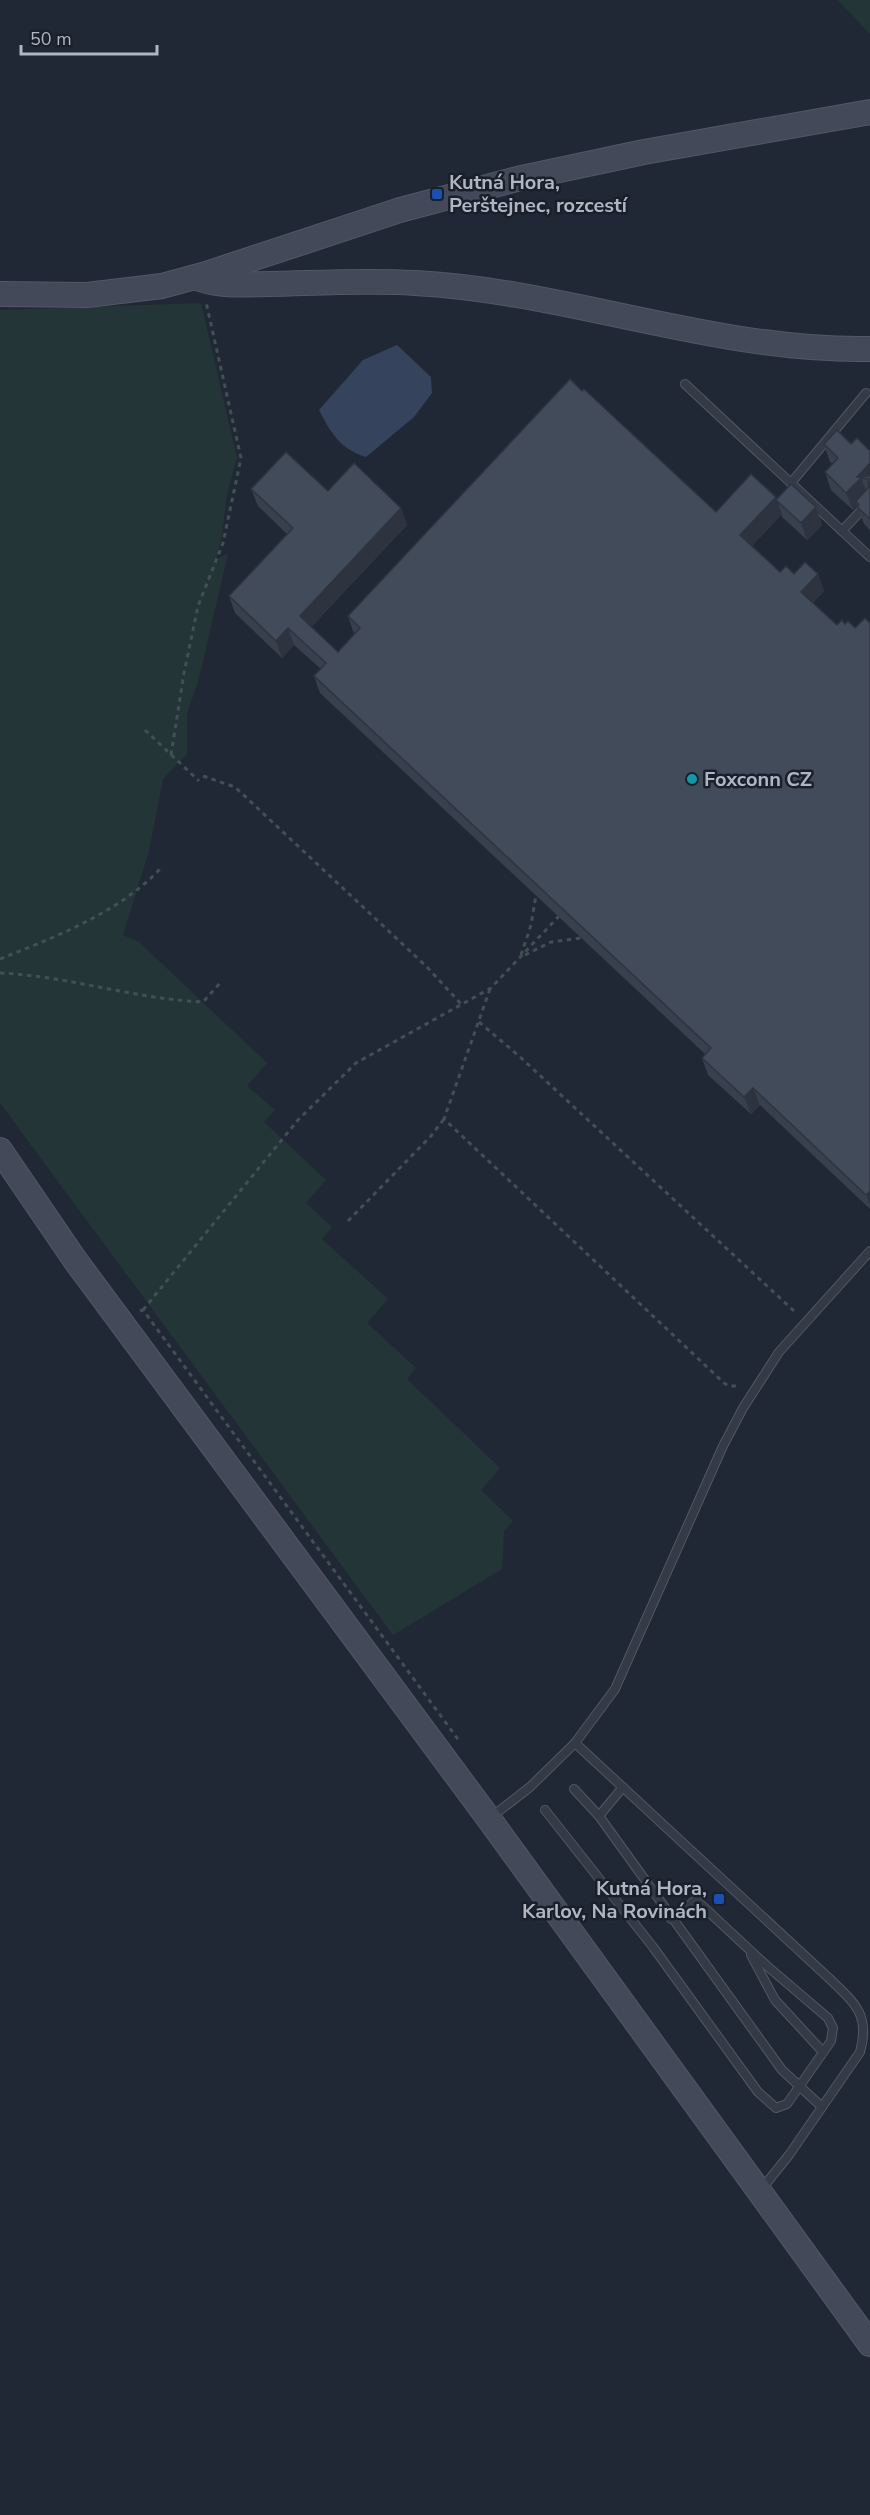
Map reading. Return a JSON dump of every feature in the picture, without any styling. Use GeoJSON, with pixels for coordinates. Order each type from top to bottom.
{"type":"FeatureCollection","features":[{"type":"Feature","properties":{"kind":"street"},"geometry":{"type":"LineString","coordinates":[[0,294],[119,293],[199,279],[400,210],[517,179],[644,152],[870,112]]}},
{"type":"Feature","properties":{"kind":"street"},"geometry":{"type":"LineString","coordinates":[[199,279],[229,284],[416,283],[529,297],[660,325],[787,345],[870,349]]}},
{"type":"Feature","properties":{"kind":"street"},"geometry":{"type":"LineString","coordinates":[[0,1150],[121,1323],[489,1819],[870,2344]]}},
{"type":"Feature","properties":{"kind":"lane"},"geometry":{"type":"LineString","coordinates":[[685,384],[870,557]]}},
{"type":"Feature","properties":{"kind":"lane"},"geometry":{"type":"LineString","coordinates":[[791,483],[866,393]]}},
{"type":"Feature","properties":{"kind":"lane"},"geometry":{"type":"LineString","coordinates":[[842,531],[870,501]]}},
{"type":"Feature","properties":{"kind":"lane"},"geometry":{"type":"LineString","coordinates":[[489,1819],[531,1787],[574,1743],[615,1689],[723,1446],[743,1408],[790,1338],[870,1251]]}},
{"type":"Feature","properties":{"kind":"lane"},"geometry":{"type":"LineString","coordinates":[[574,1743],[832,1981],[865,2015],[868,2028],[866,2042],[853,2065],[773,2176],[759,2191]]}},
{"type":"Feature","properties":{"kind":"lane"},"geometry":{"type":"LineString","coordinates":[[599,1816],[623,1787]]}},
{"type":"Feature","properties":{"kind":"lane"},"geometry":{"type":"LineString","coordinates":[[574,1789],[599,1816],[782,2070],[822,2107]]}},
{"type":"Feature","properties":{"kind":"lane"},"geometry":{"type":"LineString","coordinates":[[545,1810],[653,1947],[762,2097],[771,2105],[782,2107],[800,2087],[833,2033],[828,2018],[748,1949],[696,1900],[671,1919]]}},
{"type":"Feature","properties":{"kind":"lane"},"geometry":{"type":"LineString","coordinates":[[748,1949],[775,2000],[823,2052]]}},
{"type":"Feature","properties":{"kind":"path"},"geometry":{"type":"LineString","coordinates":[[171,755],[184,673],[198,606],[223,543],[241,458],[199,279]]}},
{"type":"Feature","properties":{"kind":"path"},"geometry":{"type":"LineString","coordinates":[[145,730],[199,781]]}},
{"type":"Feature","properties":{"kind":"path"},"geometry":{"type":"LineString","coordinates":[[203,776],[235,787],[427,967],[461,1005]]}},
{"type":"Feature","properties":{"kind":"path"},"geometry":{"type":"LineString","coordinates":[[0,959],[79,926],[120,903],[145,886],[162,867]]}},
{"type":"Feature","properties":{"kind":"path"},"geometry":{"type":"LineString","coordinates":[[520,957],[531,925],[536,895]]}},
{"type":"Feature","properties":{"kind":"path"},"geometry":{"type":"LineString","coordinates":[[121,1323],[143,1310],[298,1120],[356,1063],[491,987],[558,916]]}},
{"type":"Feature","properties":{"kind":"path"},"geometry":{"type":"LineString","coordinates":[[520,957],[551,942],[581,938]]}},
{"type":"Feature","properties":{"kind":"path"},"geometry":{"type":"LineString","coordinates":[[0,973],[45,976],[174,1000],[203,1002],[221,982]]}},
{"type":"Feature","properties":{"kind":"path"},"geometry":{"type":"LineString","coordinates":[[348,1221],[431,1136],[444,1119],[491,987]]}},
{"type":"Feature","properties":{"kind":"path"},"geometry":{"type":"LineString","coordinates":[[479,1022],[794,1311]]}},
{"type":"Feature","properties":{"kind":"path"},"geometry":{"type":"LineString","coordinates":[[444,1119],[724,1383],[737,1386]]}},
{"type":"Feature","properties":{"kind":"path"},"geometry":{"type":"LineString","coordinates":[[143,1310],[462,1744]]}},
{"type":"Feature","properties":{"kind":"shaded area"},"geometry":{"type":"Polygon","coordinates":[[[838,0],[870,0],[870,34],[838,0]]]}},
{"type":"Feature","properties":{"kind":"shaded area"},"geometry":{"type":"Polygon","coordinates":[[[201,303],[237,458],[227,494],[222,536],[216,559],[228,554],[198,682],[187,713],[187,754],[163,779],[149,851],[123,935],[139,942],[267,1063],[247,1086],[275,1110],[264,1122],[326,1180],[306,1203],[332,1227],[322,1239],[388,1299],[367,1323],[416,1368],[407,1379],[500,1468],[481,1490],[513,1521],[504,1531],[502,1569],[393,1635],[0,1103],[0,310],[201,303]]]}},
{"type":"Feature","properties":{"kind":"water"},"geometry":{"type":"Polygon","coordinates":[[[397,345],[431,377],[432,393],[414,417],[366,457],[349,450],[337,439],[319,410],[363,360],[397,345]]]}},
{"type":"Feature","properties":{"kind":"building"},"geometry":{"type":"Polygon","coordinates":[[[570,379],[582,391],[584,389],[716,512],[751,474],[776,497],[740,535],[780,572],[786,566],[794,574],[805,562],[818,574],[801,592],[837,625],[842,620],[845,624],[848,621],[855,628],[865,618],[870,623],[870,1191],[866,1195],[753,1088],[744,1097],[702,1058],[711,1048],[314,676],[326,663],[288,628],[276,641],[229,596],[293,528],[251,489],[286,452],[328,491],[354,463],[401,508],[300,616],[338,652],[360,628],[348,616],[570,379]]]}},
{"type":"Feature","properties":{"kind":"building"},"geometry":{"type":"Polygon","coordinates":[[[837,430],[851,444],[857,438],[870,451],[870,463],[857,477],[870,476],[870,519],[857,507],[859,505],[856,501],[869,487],[868,479],[861,478],[846,493],[825,472],[838,458],[824,444],[837,430]]]}},
{"type":"Feature","properties":{"kind":"building"},"geometry":{"type":"Polygon","coordinates":[[[791,484],[816,507],[801,523],[776,500],[791,484]]]}},
{"type":"Feature","properties":{"kind":"place","name":"Kutná Hora, Perštejnec, rozcestí"},"geometry":{"type":"Point","coordinates":[437,194]}},
{"type":"Feature","properties":{"kind":"place","name":"Foxconn CZ"},"geometry":{"type":"Point","coordinates":[692,779]}},
{"type":"Feature","properties":{"kind":"place","name":"Kutná Hora, Karlov, Na Rovinách"},"geometry":{"type":"Point","coordinates":[719,1899]}}]}
